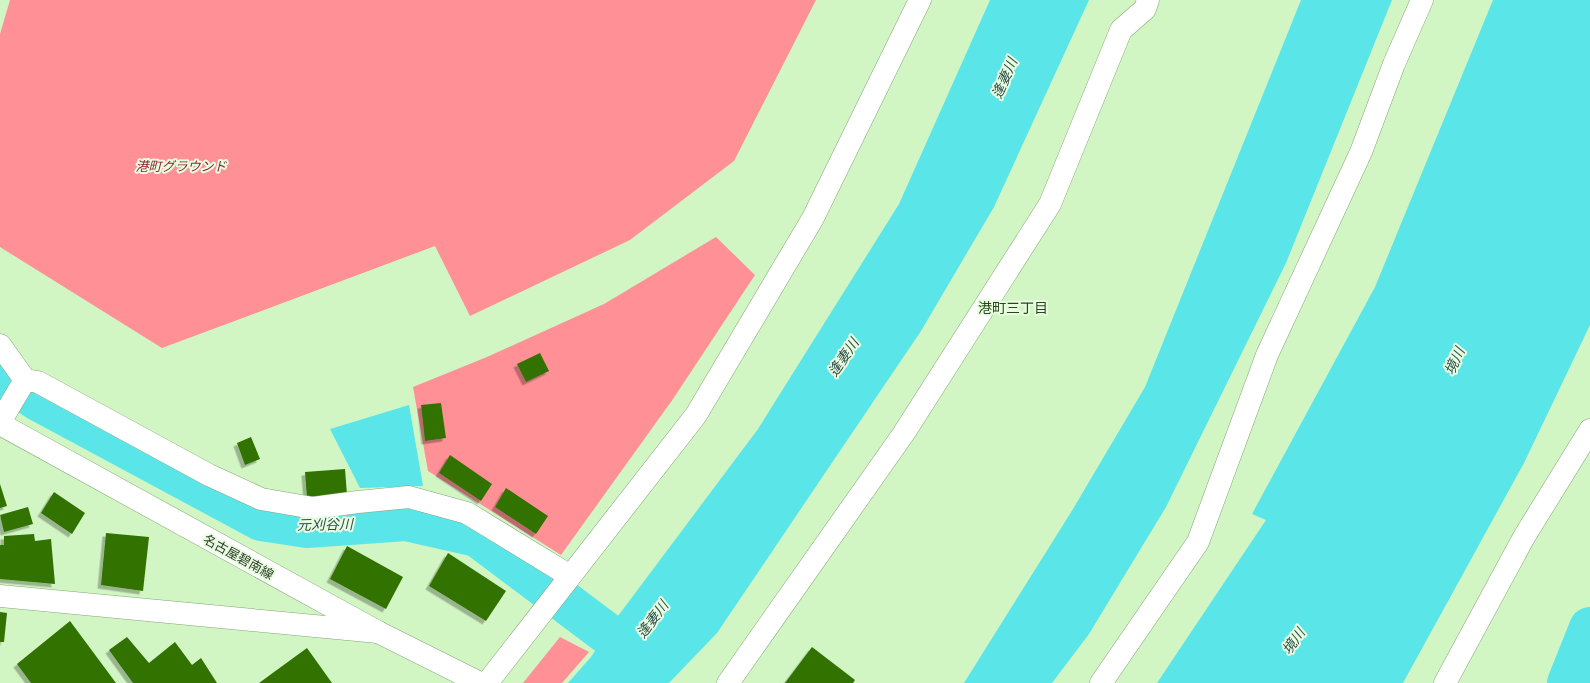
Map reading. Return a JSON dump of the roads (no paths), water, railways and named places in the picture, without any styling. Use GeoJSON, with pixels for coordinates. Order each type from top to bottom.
{"type":"FeatureCollection","features":[{"type":"Feature","properties":{"kind":"street"},"geometry":{"type":"LineString","coordinates":[[487,683],[696,415],[813,218],[920,0]]}},
{"type":"Feature","properties":{"kind":"street"},"geometry":{"type":"LineString","coordinates":[[728,683],[904,433],[1050,204],[1121,30],[1145,9],[1148,0]]}},
{"type":"Feature","properties":{"kind":"street"},"geometry":{"type":"LineString","coordinates":[[1101,683],[1198,542],[1267,354],[1361,152],[1394,64],[1422,0]]}},
{"type":"Feature","properties":{"kind":"street"},"geometry":{"type":"LineString","coordinates":[[0,345],[24,380],[38,382],[209,474],[261,499],[313,508],[409,497],[467,513],[569,577]]}},
{"type":"Feature","properties":{"kind":"street"},"geometry":{"type":"LineString","coordinates":[[0,423],[24,380]]}},
{"type":"Feature","properties":{"kind":"street","name":"名古屋碧南線"},"geometry":{"type":"LineString","coordinates":[[0,423],[378,632],[480,683]]}},
{"type":"Feature","properties":{"kind":"street"},"geometry":{"type":"LineString","coordinates":[[1445,683],[1524,537],[1590,430]]}},
{"type":"Feature","properties":{"kind":"street"},"geometry":{"type":"LineString","coordinates":[[0,596],[378,632]]}},
{"type":"Feature","properties":{"kind":"water","name":"逢妻川"},"geometry":{"type":"Polygon","coordinates":[[[990,0],[1089,0],[994,207],[921,331],[717,633],[669,683],[568,683],[591,657],[615,620],[758,429],[899,204],[990,0]]]}},
{"type":"Feature","properties":{"kind":"water"},"geometry":{"type":"Polygon","coordinates":[[[1301,0],[1392,0],[1286,263],[1166,507],[1089,634],[1052,683],[964,683],[1073,509],[1145,387],[1301,0]]]}},
{"type":"Feature","properties":{"kind":"water","name":"境川"},"geometry":{"type":"Polygon","coordinates":[[[1493,0],[1590,0],[1590,325],[1524,463],[1403,683],[1157,683],[1266,520],[1252,514],[1375,287],[1493,0]]]}},
{"type":"Feature","properties":{"kind":"water"},"geometry":{"type":"Polygon","coordinates":[[[409,405],[423,486],[360,488],[330,429],[409,405]]]}},
{"type":"Feature","properties":{"kind":"waterway","name":"元刈谷川"},"geometry":{"type":"LineString","coordinates":[[0,370],[8,380],[38,400],[261,520],[307,527],[406,520],[477,536],[629,650]]}},
{"type":"Feature","properties":{"kind":"waterway"},"geometry":{"type":"LineString","coordinates":[[1568,683],[1590,628]]}},
{"type":"Feature","properties":{"kind":"district","name":"港町三丁目"},"geometry":{"type":"Point","coordinates":[1013,307]}},
{"type":"Feature","properties":{"kind":"park label","name":"港町グラウンド"},"geometry":{"type":"Point","coordinates":[181,165]}}]}
